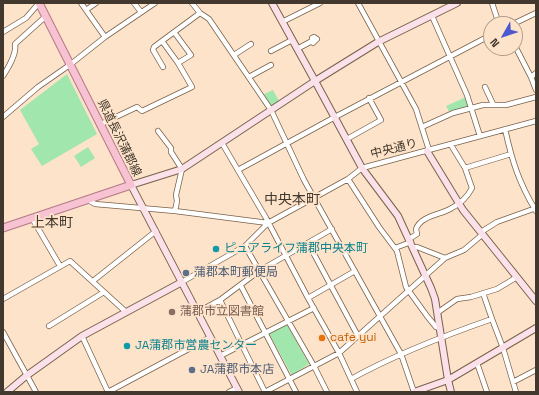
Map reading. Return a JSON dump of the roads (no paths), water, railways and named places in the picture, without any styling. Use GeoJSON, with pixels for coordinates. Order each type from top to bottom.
{"type":"FeatureCollection","features":[{"type":"Feature","properties":{"kind":"main road","name":"県道長沢蒲郡線"},"geometry":{"type":"LineString","coordinates":[[3,228],[131,185],[39,3]]}},
{"type":"Feature","properties":{"kind":"street"},"geometry":{"type":"LineString","coordinates":[[3,32],[26,18],[39,3]]}},
{"type":"Feature","properties":{"kind":"street"},"geometry":{"type":"LineString","coordinates":[[81,3],[105,37]]}},
{"type":"Feature","properties":{"kind":"street"},"geometry":{"type":"LineString","coordinates":[[86,10],[96,3]]}},
{"type":"Feature","properties":{"kind":"street"},"geometry":{"type":"LineString","coordinates":[[134,3],[141,12]]}},
{"type":"Feature","properties":{"kind":"street"},"geometry":{"type":"LineString","coordinates":[[3,118],[38,87],[71,64],[105,37],[155,3]]}},
{"type":"Feature","properties":{"kind":"street"},"geometry":{"type":"LineString","coordinates":[[192,3],[200,13],[209,19],[271,110],[286,144],[314,198],[401,354],[414,392],[448,380],[536,328]]}},
{"type":"Feature","properties":{"kind":"street"},"geometry":{"type":"LineString","coordinates":[[272,3],[362,168],[393,209],[411,243],[435,299],[451,392]]}},
{"type":"Feature","properties":{"kind":"street"},"geometry":{"type":"LineString","coordinates":[[282,22],[320,3]]}},
{"type":"Feature","properties":{"kind":"street"},"geometry":{"type":"LineString","coordinates":[[358,3],[416,110],[428,150],[459,204],[536,301]]}},
{"type":"Feature","properties":{"kind":"street"},"geometry":{"type":"LineString","coordinates":[[229,392],[238,390],[131,185],[182,169],[315,81],[378,42],[457,3]]}},
{"type":"Feature","properties":{"kind":"street"},"geometry":{"type":"LineString","coordinates":[[492,3],[496,16]]}},
{"type":"Feature","properties":{"kind":"street"},"geometry":{"type":"LineString","coordinates":[[163,67],[153,50],[154,46],[200,13]]}},
{"type":"Feature","properties":{"kind":"street"},"geometry":{"type":"LineString","coordinates":[[523,19],[536,13]]}},
{"type":"Feature","properties":{"kind":"street"},"geometry":{"type":"LineString","coordinates":[[3,76],[16,48],[15,44],[46,16]]}},
{"type":"Feature","properties":{"kind":"street"},"geometry":{"type":"LineString","coordinates":[[432,16],[451,56],[472,108],[480,136]]}},
{"type":"Feature","properties":{"kind":"street"},"geometry":{"type":"LineString","coordinates":[[174,32],[191,55],[178,63]]}},
{"type":"Feature","properties":{"kind":"street"},"geometry":{"type":"LineString","coordinates":[[238,170],[335,116],[483,39]]}},
{"type":"Feature","properties":{"kind":"street"},"geometry":{"type":"LineString","coordinates":[[271,51],[292,40]]}},
{"type":"Feature","properties":{"kind":"street"},"geometry":{"type":"LineString","coordinates":[[101,124],[137,107],[142,111],[192,87],[178,63],[162,41]]}},
{"type":"Feature","properties":{"kind":"street"},"geometry":{"type":"LineString","coordinates":[[297,50],[312,41]]}},
{"type":"Feature","properties":{"kind":"street"},"geometry":{"type":"LineString","coordinates":[[234,55],[251,44]]}},
{"type":"Feature","properties":{"kind":"street"},"geometry":{"type":"LineString","coordinates":[[520,56],[536,90]]}},
{"type":"Feature","properties":{"kind":"street"},"geometry":{"type":"LineString","coordinates":[[249,77],[271,65]]}},
{"type":"Feature","properties":{"kind":"street"},"geometry":{"type":"LineString","coordinates":[[531,77],[536,73]]}},
{"type":"Feature","properties":{"kind":"street"},"geometry":{"type":"LineString","coordinates":[[485,87],[494,104]]}},
{"type":"Feature","properties":{"kind":"street"},"geometry":{"type":"LineString","coordinates":[[422,127],[436,122],[453,112],[483,105],[506,105],[536,97]]}},
{"type":"Feature","properties":{"kind":"street"},"geometry":{"type":"LineString","coordinates":[[347,139],[381,120],[369,98]]}},
{"type":"Feature","properties":{"kind":"street","name":"中央通り"},"geometry":{"type":"LineString","coordinates":[[182,282],[245,246],[268,223],[348,179],[362,168],[536,121]]}},
{"type":"Feature","properties":{"kind":"street"},"geometry":{"type":"LineString","coordinates":[[220,300],[265,392],[338,353],[409,292],[445,258],[464,250],[482,233],[497,222],[535,209],[517,176],[505,129]]}},
{"type":"Feature","properties":{"kind":"street"},"geometry":{"type":"LineString","coordinates":[[158,131],[171,148],[171,152],[182,169],[176,194],[177,203],[175,211]]}},
{"type":"Feature","properties":{"kind":"street"},"geometry":{"type":"LineString","coordinates":[[222,143],[268,223],[338,353],[357,392]]}},
{"type":"Feature","properties":{"kind":"street"},"geometry":{"type":"LineString","coordinates":[[395,248],[411,243],[417,234],[416,228],[422,221],[450,210],[467,197],[472,188],[465,168],[451,145]]}},
{"type":"Feature","properties":{"kind":"street"},"geometry":{"type":"LineString","coordinates":[[465,168],[511,154]]}},
{"type":"Feature","properties":{"kind":"street"},"geometry":{"type":"LineString","coordinates":[[348,179],[379,227],[395,248],[406,288],[436,327],[440,328]]}},
{"type":"Feature","properties":{"kind":"street"},"geometry":{"type":"LineString","coordinates":[[88,200],[95,204],[175,211],[268,223]]}},
{"type":"Feature","properties":{"kind":"street"},"geometry":{"type":"LineString","coordinates":[[32,218],[60,266]]}},
{"type":"Feature","properties":{"kind":"street"},"geometry":{"type":"LineString","coordinates":[[198,312],[220,300],[260,271],[332,229]]}},
{"type":"Feature","properties":{"kind":"street"},"geometry":{"type":"LineString","coordinates":[[93,281],[156,231]]}},
{"type":"Feature","properties":{"kind":"street"},"geometry":{"type":"LineString","coordinates":[[308,243],[358,336]]}},
{"type":"Feature","properties":{"kind":"street"},"geometry":{"type":"LineString","coordinates":[[411,243],[417,247],[445,258]]}},
{"type":"Feature","properties":{"kind":"street"},"geometry":{"type":"LineString","coordinates":[[245,246],[314,366],[327,392]]}},
{"type":"Feature","properties":{"kind":"street"},"geometry":{"type":"LineString","coordinates":[[3,299],[70,261],[126,312]]}},
{"type":"Feature","properties":{"kind":"street"},"geometry":{"type":"LineString","coordinates":[[308,298],[355,271]]}},
{"type":"Feature","properties":{"kind":"street"},"geometry":{"type":"LineString","coordinates":[[437,313],[457,299],[471,297],[497,289],[517,277]]}},
{"type":"Feature","properties":{"kind":"street"},"geometry":{"type":"LineString","coordinates":[[7,392],[26,376],[82,336],[182,282]]}},
{"type":"Feature","properties":{"kind":"street"},"geometry":{"type":"LineString","coordinates":[[241,286],[296,392]]}},
{"type":"Feature","properties":{"kind":"street"},"geometry":{"type":"LineString","coordinates":[[49,326],[104,292]]}},
{"type":"Feature","properties":{"kind":"street"},"geometry":{"type":"LineString","coordinates":[[483,293],[503,348],[516,392]]}},
{"type":"Feature","properties":{"kind":"street"},"geometry":{"type":"LineString","coordinates":[[220,356],[314,308]]}},
{"type":"Feature","properties":{"kind":"street"},"geometry":{"type":"LineString","coordinates":[[351,379],[441,336],[492,319]]}},
{"type":"Feature","properties":{"kind":"street"},"geometry":{"type":"LineString","coordinates":[[3,332],[36,392]]}},
{"type":"Feature","properties":{"kind":"street"},"geometry":{"type":"LineString","coordinates":[[82,336],[108,392],[211,337]]}},
{"type":"Feature","properties":{"kind":"street"},"geometry":{"type":"LineString","coordinates":[[477,363],[487,392]]}},
{"type":"Feature","properties":{"kind":"street"},"geometry":{"type":"LineString","coordinates":[[513,382],[536,370]]}},
{"type":"Feature","properties":{"kind":"place","name":"ピュアライフ蒲郡中央本町"},"geometry":{"type":"Point","coordinates":[216,249]}},
{"type":"Feature","properties":{"kind":"place","name":"蒲郡本町郵便局"},"geometry":{"type":"Point","coordinates":[186,273]}},
{"type":"Feature","properties":{"kind":"place","name":"蒲郡市立図書館"},"geometry":{"type":"Point","coordinates":[172,312]}},
{"type":"Feature","properties":{"kind":"place","name":"cafe yui"},"geometry":{"type":"Point","coordinates":[322,338]}},
{"type":"Feature","properties":{"kind":"place","name":"JA蒲郡市営農センター"},"geometry":{"type":"Point","coordinates":[127,346]}},
{"type":"Feature","properties":{"kind":"place","name":"JA蒲郡市本店"},"geometry":{"type":"Point","coordinates":[192,370]}},
{"type":"Feature","properties":{"kind":"district","name":"中央本町"},"geometry":{"type":"Point","coordinates":[292,200]}},
{"type":"Feature","properties":{"kind":"district","name":"上本町"},"geometry":{"type":"Point","coordinates":[52,223]}}]}
